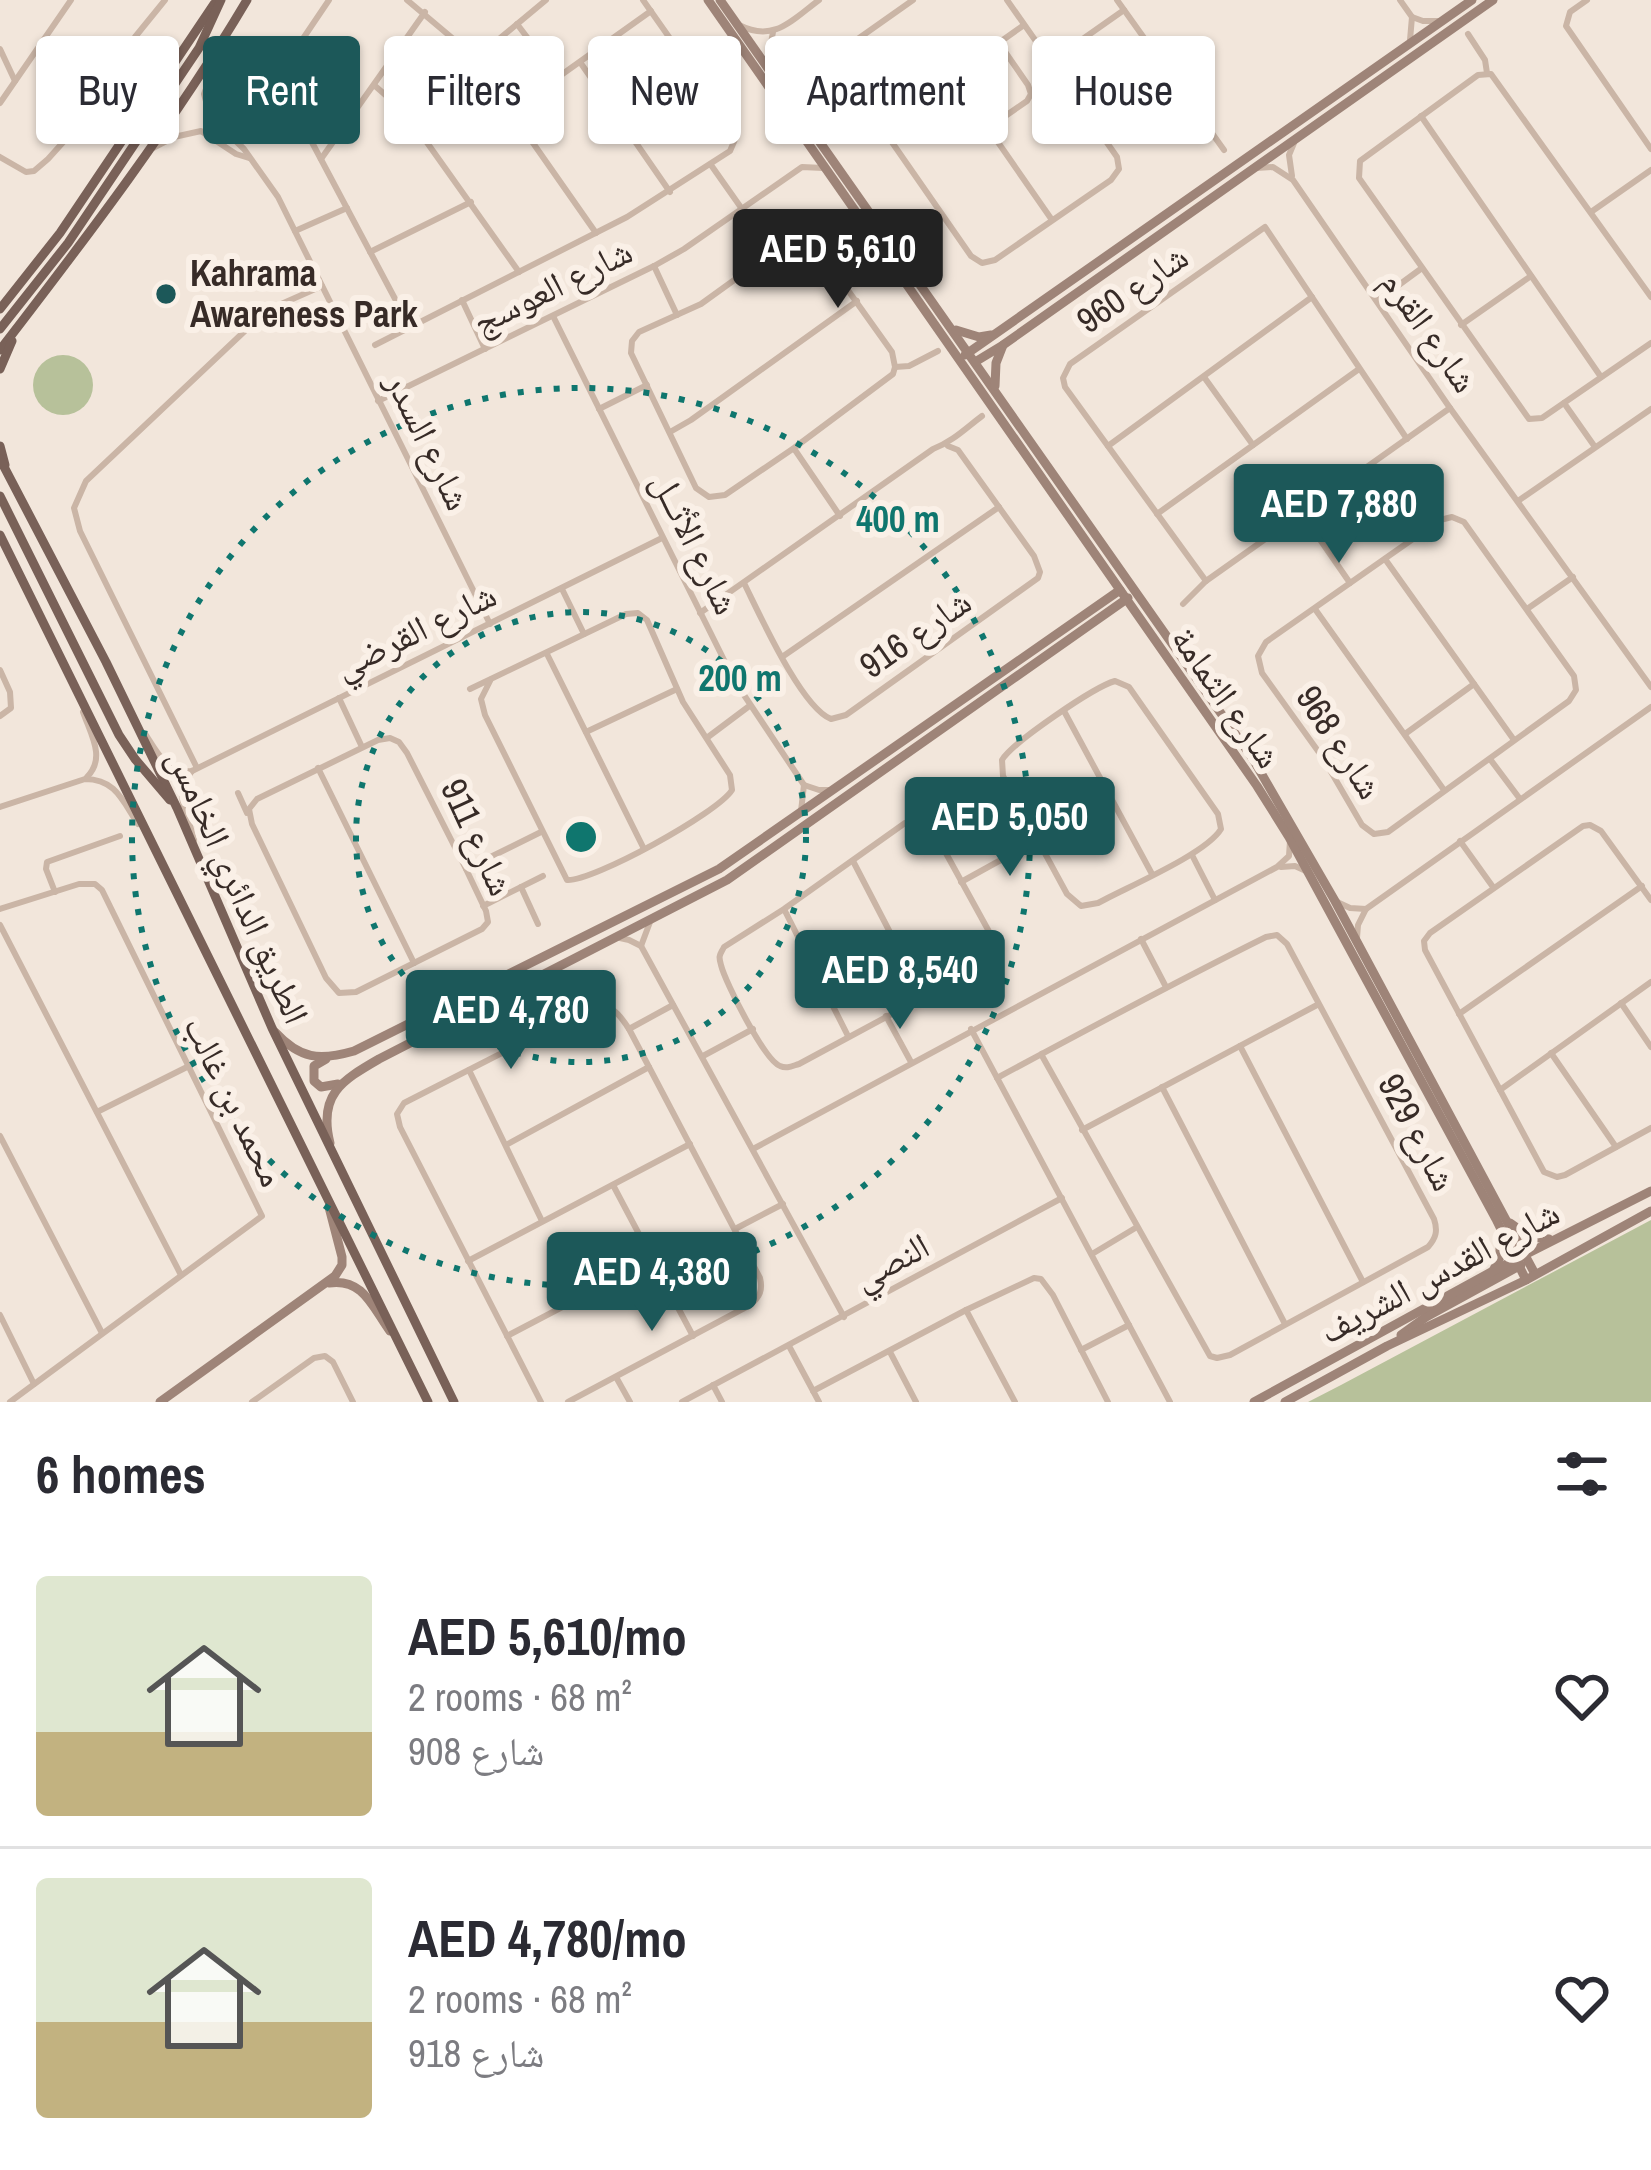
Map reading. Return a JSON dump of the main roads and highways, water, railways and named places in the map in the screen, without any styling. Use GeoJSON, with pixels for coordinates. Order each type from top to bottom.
{"type":"FeatureCollection","features":[{"type":"Feature","properties":{"kind":"main road"},"geometry":{"type":"LineString","coordinates":[[0,309],[60,232],[219,0]]}},
{"type":"Feature","properties":{"kind":"main road"},"geometry":{"type":"LineString","coordinates":[[0,329],[68,243],[199,48],[219,0]]}},
{"type":"Feature","properties":{"kind":"main road"},"geometry":{"type":"LineString","coordinates":[[0,350],[150,149],[214,57],[246,0]]}},
{"type":"Feature","properties":{"kind":"main road"},"geometry":{"type":"LineString","coordinates":[[0,297],[22,283]]}},
{"type":"Feature","properties":{"kind":"main road"},"geometry":{"type":"LineString","coordinates":[[0,369],[16,329]]}},
{"type":"Feature","properties":{"kind":"main road"},"geometry":{"type":"LineString","coordinates":[[0,446],[8,476]]}},
{"type":"Feature","properties":{"kind":"main road","name":"الطريق الدائري الخامس"},"geometry":{"type":"LineString","coordinates":[[0,459],[177,808],[272,1028],[454,1402]]}},
{"type":"Feature","properties":{"kind":"main road"},"geometry":{"type":"LineString","coordinates":[[0,496],[119,736],[177,808]]}},
{"type":"Feature","properties":{"kind":"main road","name":"الطريق الدائري الخامس"},"geometry":{"type":"LineString","coordinates":[[0,535],[428,1402]]}},
{"type":"Feature","properties":{"kind":"place","name":"Kahrama Awareness Park"},"geometry":{"type":"Point","coordinates":[166,294]}}]}
